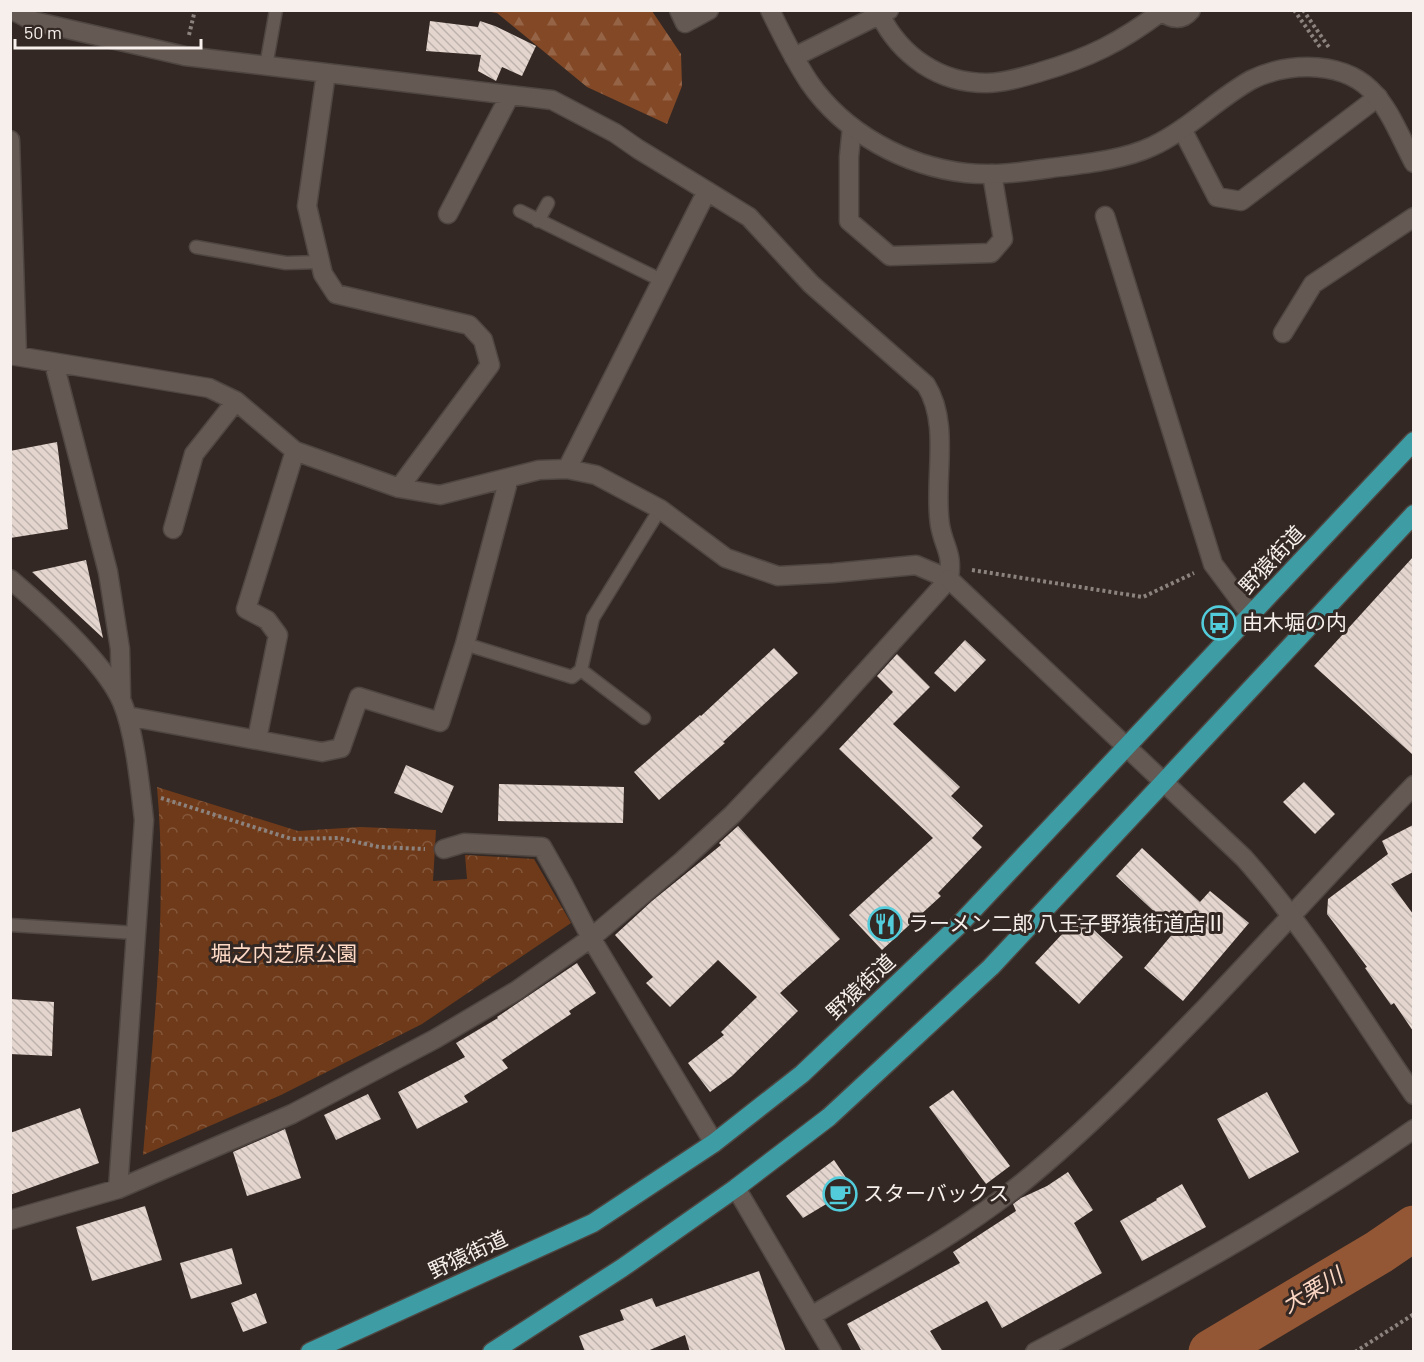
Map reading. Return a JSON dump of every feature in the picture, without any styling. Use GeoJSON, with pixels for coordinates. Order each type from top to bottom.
{"type":"FeatureCollection","features":[{"type":"Feature","properties":{"kind":"main road","name":"野猿街道"},"geometry":{"type":"LineString","coordinates":[[310,1352],[593,1222],[714,1143],[802,1074],[957,927],[1413,441]]}},
{"type":"Feature","properties":{"kind":"main road"},"geometry":{"type":"LineString","coordinates":[[492,1352],[622,1268],[736,1188],[829,1117],[991,967],[1413,514]]}},
{"type":"Feature","properties":{"kind":"street"},"geometry":{"type":"LineString","coordinates":[[12,10],[33,21],[185,56],[552,100],[615,133],[749,217],[811,284],[926,384],[933,396],[938,415],[940,525],[951,570],[1127,748],[1244,858],[1291,916],[1413,1095]]}},
{"type":"Feature","properties":{"kind":"street"},"geometry":{"type":"LineString","coordinates":[[679,10],[685,23],[710,10]]}},
{"type":"Feature","properties":{"kind":"street"},"geometry":{"type":"LineString","coordinates":[[770,10],[794,57],[811,84],[833,111],[852,127],[896,154],[950,171],[1007,174],[1086,164],[1132,153],[1153,146],[1182,129],[1243,85],[1279,69],[1301,67],[1332,68],[1350,75],[1378,97],[1413,163]]}},
{"type":"Feature","properties":{"kind":"street"},"geometry":{"type":"LineString","coordinates":[[794,57],[885,13],[888,31],[904,51],[924,66],[945,75],[987,83],[1035,74],[1070,64],[1136,31],[1162,11],[1166,15],[1177,18],[1188,14],[1191,10]]}},
{"type":"Feature","properties":{"kind":"street"},"geometry":{"type":"LineString","coordinates":[[326,73],[307,206],[323,274],[336,294],[469,325],[483,340],[490,365],[399,488]]}},
{"type":"Feature","properties":{"kind":"street"},"geometry":{"type":"LineString","coordinates":[[448,214],[510,95]]}},
{"type":"Feature","properties":{"kind":"street"},"geometry":{"type":"LineString","coordinates":[[1182,129],[1217,196],[1241,201],[1378,97]]}},
{"type":"Feature","properties":{"kind":"street"},"geometry":{"type":"LineString","coordinates":[[852,127],[849,157],[849,221],[890,256],[991,253],[1003,239],[992,174]]}},
{"type":"Feature","properties":{"kind":"street"},"geometry":{"type":"LineString","coordinates":[[10,140],[14,355],[209,388],[236,401],[295,451],[399,488],[440,495],[539,470],[567,469],[596,475],[660,509],[726,558],[778,576],[916,565],[951,570]]}},
{"type":"Feature","properties":{"kind":"street"},"geometry":{"type":"LineString","coordinates":[[567,469],[707,191]]}},
{"type":"Feature","properties":{"kind":"street"},"geometry":{"type":"LineString","coordinates":[[1105,216],[1213,564],[1251,615]]}},
{"type":"Feature","properties":{"kind":"street"},"geometry":{"type":"LineString","coordinates":[[1283,333],[1313,284],[1413,218]]}},
{"type":"Feature","properties":{"kind":"street"},"geometry":{"type":"LineString","coordinates":[[54,363],[108,572],[120,649],[124,707],[141,791],[144,820],[118,1190]]}},
{"type":"Feature","properties":{"kind":"street"},"geometry":{"type":"LineString","coordinates":[[173,529],[194,453],[236,401]]}},
{"type":"Feature","properties":{"kind":"street"},"geometry":{"type":"LineString","coordinates":[[257,739],[278,635],[267,620],[246,609],[295,451]]}},
{"type":"Feature","properties":{"kind":"street"},"geometry":{"type":"LineString","coordinates":[[10,579],[62,627],[102,670],[124,707],[322,752],[341,748],[359,697],[441,722],[465,644],[509,478]]}},
{"type":"Feature","properties":{"kind":"street"},"geometry":{"type":"LineString","coordinates":[[10,1220],[118,1190],[292,1114],[435,1039],[516,991],[591,938],[681,862],[733,814],[820,722],[951,570]]}},
{"type":"Feature","properties":{"kind":"street"},"geometry":{"type":"LineString","coordinates":[[811,1316],[942,1240],[1023,1183],[1101,1114],[1136,1079],[1413,784]]}},
{"type":"Feature","properties":{"kind":"street"},"geometry":{"type":"LineString","coordinates":[[444,849],[464,843],[542,847],[591,938],[714,1143]]}},
{"type":"Feature","properties":{"kind":"street"},"geometry":{"type":"LineString","coordinates":[[1035,1352],[1140,1296],[1282,1215],[1413,1129]]}},
{"type":"Feature","properties":{"kind":"street"},"geometry":{"type":"LineString","coordinates":[[736,1188],[832,1352]]}},
{"type":"Feature","properties":{"kind":"lane"},"geometry":{"type":"LineString","coordinates":[[266,66],[276,10]]}},
{"type":"Feature","properties":{"kind":"lane"},"geometry":{"type":"LineString","coordinates":[[538,221],[548,202]]}},
{"type":"Feature","properties":{"kind":"lane"},"geometry":{"type":"LineString","coordinates":[[520,211],[661,280]]}},
{"type":"Feature","properties":{"kind":"lane"},"geometry":{"type":"LineString","coordinates":[[196,248],[286,262],[320,262]]}},
{"type":"Feature","properties":{"kind":"lane"},"geometry":{"type":"LineString","coordinates":[[465,644],[572,677],[582,670],[592,618],[660,509]]}},
{"type":"Feature","properties":{"kind":"lane"},"geometry":{"type":"LineString","coordinates":[[582,670],[644,718]]}},
{"type":"Feature","properties":{"kind":"lane"},"geometry":{"type":"LineString","coordinates":[[10,926],[136,933]]}},
{"type":"Feature","properties":{"kind":"path"},"geometry":{"type":"LineString","coordinates":[[1294,10],[1332,68]]}},
{"type":"Feature","properties":{"kind":"path"},"geometry":{"type":"LineString","coordinates":[[1303,10],[1328,45],[1332,68]]}},
{"type":"Feature","properties":{"kind":"path"},"geometry":{"type":"LineString","coordinates":[[951,570],[1143,597],[1213,564]]}},
{"type":"Feature","properties":{"kind":"path"},"geometry":{"type":"LineString","coordinates":[[141,791],[292,839],[339,838],[379,847],[444,849]]}},
{"type":"Feature","properties":{"kind":"path"},"geometry":{"type":"LineString","coordinates":[[1356,1352],[1413,1314]]}},
{"type":"Feature","properties":{"kind":"green space"},"geometry":{"type":"Polygon","coordinates":[[[484,11],[652,11],[681,54],[682,86],[667,124],[587,87],[497,13],[484,11]]]}},
{"type":"Feature","properties":{"kind":"green space","name":"堀之内芝原公園"},"geometry":{"type":"Polygon","coordinates":[[[157,787],[298,831],[360,827],[436,830],[433,881],[467,879],[465,855],[534,859],[571,923],[422,1024],[281,1095],[143,1155],[160,925],[160,833],[157,787]]]}},
{"type":"Feature","properties":{"kind":"building"},"geometry":{"type":"Polygon","coordinates":[[[430,21],[478,27],[480,21],[536,46],[522,76],[502,67],[496,81],[478,71],[481,55],[426,51],[430,21]]]}},
{"type":"Feature","properties":{"kind":"building"},"geometry":{"type":"Polygon","coordinates":[[[57,442],[68,529],[10,538],[10,451],[57,442]]]}},
{"type":"Feature","properties":{"kind":"building"},"geometry":{"type":"Polygon","coordinates":[[[1413,557],[1413,755],[1314,666],[1413,557]]]}},
{"type":"Feature","properties":{"kind":"building"},"geometry":{"type":"Polygon","coordinates":[[[86,560],[103,638],[32,572],[86,560]]]}},
{"type":"Feature","properties":{"kind":"building"},"geometry":{"type":"Polygon","coordinates":[[[965,640],[986,660],[955,692],[934,673],[965,640]]]}},
{"type":"Feature","properties":{"kind":"building"},"geometry":{"type":"Polygon","coordinates":[[[774,648],[798,673],[723,742],[725,743],[659,800],[634,772],[701,716],[774,648]]]}},
{"type":"Feature","properties":{"kind":"building"},"geometry":{"type":"Polygon","coordinates":[[[897,654],[930,687],[893,724],[960,787],[951,796],[983,826],[972,838],[982,847],[938,893],[941,896],[882,950],[849,915],[933,838],[839,749],[893,692],[877,676],[897,654]]]}},
{"type":"Feature","properties":{"kind":"building"},"geometry":{"type":"Polygon","coordinates":[[[406,765],[454,786],[442,813],[394,793],[406,765]]]}},
{"type":"Feature","properties":{"kind":"building"},"geometry":{"type":"Polygon","coordinates":[[[1304,782],[1335,814],[1315,834],[1283,802],[1304,782]]]}},
{"type":"Feature","properties":{"kind":"building"},"geometry":{"type":"Polygon","coordinates":[[[499,784],[624,787],[623,823],[498,821],[499,784]]]}},
{"type":"Feature","properties":{"kind":"building"},"geometry":{"type":"Polygon","coordinates":[[[1413,825],[1413,872],[1391,884],[1413,914],[1413,1031],[1394,1003],[1391,1005],[1365,968],[1367,967],[1327,914],[1328,899],[1388,854],[1382,841],[1413,825]]]}},
{"type":"Feature","properties":{"kind":"building"},"geometry":{"type":"Polygon","coordinates":[[[738,826],[840,939],[780,993],[798,1011],[732,1076],[710,1092],[688,1063],[724,1035],[721,1032],[757,997],[718,960],[670,1007],[646,983],[653,977],[615,935],[652,901],[721,845],[719,843],[738,826]]]}},
{"type":"Feature","properties":{"kind":"building"},"geometry":{"type":"Polygon","coordinates":[[[1142,848],[1200,902],[1210,891],[1249,923],[1183,1001],[1144,968],[1175,931],[1116,876],[1142,848]]]}},
{"type":"Feature","properties":{"kind":"building"},"geometry":{"type":"Polygon","coordinates":[[[1079,916],[1123,957],[1079,1004],[1035,963],[1079,916]]]}},
{"type":"Feature","properties":{"kind":"building"},"geometry":{"type":"Polygon","coordinates":[[[577,963],[596,993],[569,1011],[571,1014],[502,1060],[508,1068],[464,1096],[468,1102],[417,1129],[398,1092],[465,1057],[456,1043],[498,1018],[577,963]]]}},
{"type":"Feature","properties":{"kind":"building"},"geometry":{"type":"Polygon","coordinates":[[[10,999],[54,1002],[52,1056],[10,1054],[10,999]]]}},
{"type":"Feature","properties":{"kind":"building"},"geometry":{"type":"Polygon","coordinates":[[[953,1090],[1010,1166],[986,1184],[929,1107],[953,1090]]]}},
{"type":"Feature","properties":{"kind":"building"},"geometry":{"type":"Polygon","coordinates":[[[1267,1092],[1299,1152],[1249,1179],[1217,1119],[1267,1092]]]}},
{"type":"Feature","properties":{"kind":"building"},"geometry":{"type":"Polygon","coordinates":[[[368,1094],[381,1119],[336,1140],[324,1115],[368,1094]]]}},
{"type":"Feature","properties":{"kind":"building"},"geometry":{"type":"Polygon","coordinates":[[[80,1108],[99,1163],[10,1195],[10,1133],[80,1108]]]}},
{"type":"Feature","properties":{"kind":"building"},"geometry":{"type":"Polygon","coordinates":[[[285,1129],[301,1178],[247,1196],[233,1152],[285,1129]]]}},
{"type":"Feature","properties":{"kind":"building"},"geometry":{"type":"Polygon","coordinates":[[[834,1160],[853,1188],[803,1218],[786,1196],[834,1160]]]}},
{"type":"Feature","properties":{"kind":"building"},"geometry":{"type":"Polygon","coordinates":[[[1068,1172],[1093,1210],[1074,1223],[1102,1273],[1002,1328],[987,1301],[930,1331],[943,1352],[862,1352],[847,1324],[960,1263],[953,1252],[1016,1211],[1013,1204],[1021,1198],[1047,1186],[1068,1172]]]}},
{"type":"Feature","properties":{"kind":"building"},"geometry":{"type":"Polygon","coordinates":[[[1182,1184],[1206,1227],[1142,1261],[1120,1221],[1182,1184]]]}},
{"type":"Feature","properties":{"kind":"building"},"geometry":{"type":"Polygon","coordinates":[[[145,1206],[162,1260],[92,1281],[76,1227],[145,1206]]]}},
{"type":"Feature","properties":{"kind":"building"},"geometry":{"type":"Polygon","coordinates":[[[232,1248],[242,1284],[191,1299],[180,1263],[232,1248]]]}},
{"type":"Feature","properties":{"kind":"building"},"geometry":{"type":"Polygon","coordinates":[[[759,1271],[786,1352],[690,1352],[685,1335],[645,1352],[585,1352],[579,1336],[624,1320],[620,1310],[652,1298],[656,1307],[759,1271]]]}},
{"type":"Feature","properties":{"kind":"building"},"geometry":{"type":"Polygon","coordinates":[[[256,1293],[267,1323],[243,1332],[231,1303],[256,1293]]]}},
{"type":"Feature","properties":{"kind":"waterway","name":"大栗川"},"geometry":{"type":"LineString","coordinates":[[1211,1352],[1379,1252],[1414,1228]]}},
{"type":"Feature","properties":{"kind":"place","name":"由木堀の内"},"geometry":{"type":"Point","coordinates":[1219,623]}},
{"type":"Feature","properties":{"kind":"place","name":"ラーメン二郎 八王子野猿街道店Ⅱ"},"geometry":{"type":"Point","coordinates":[885,924]}},
{"type":"Feature","properties":{"kind":"place","name":"スターバックス"},"geometry":{"type":"Point","coordinates":[840,1194]}}]}
